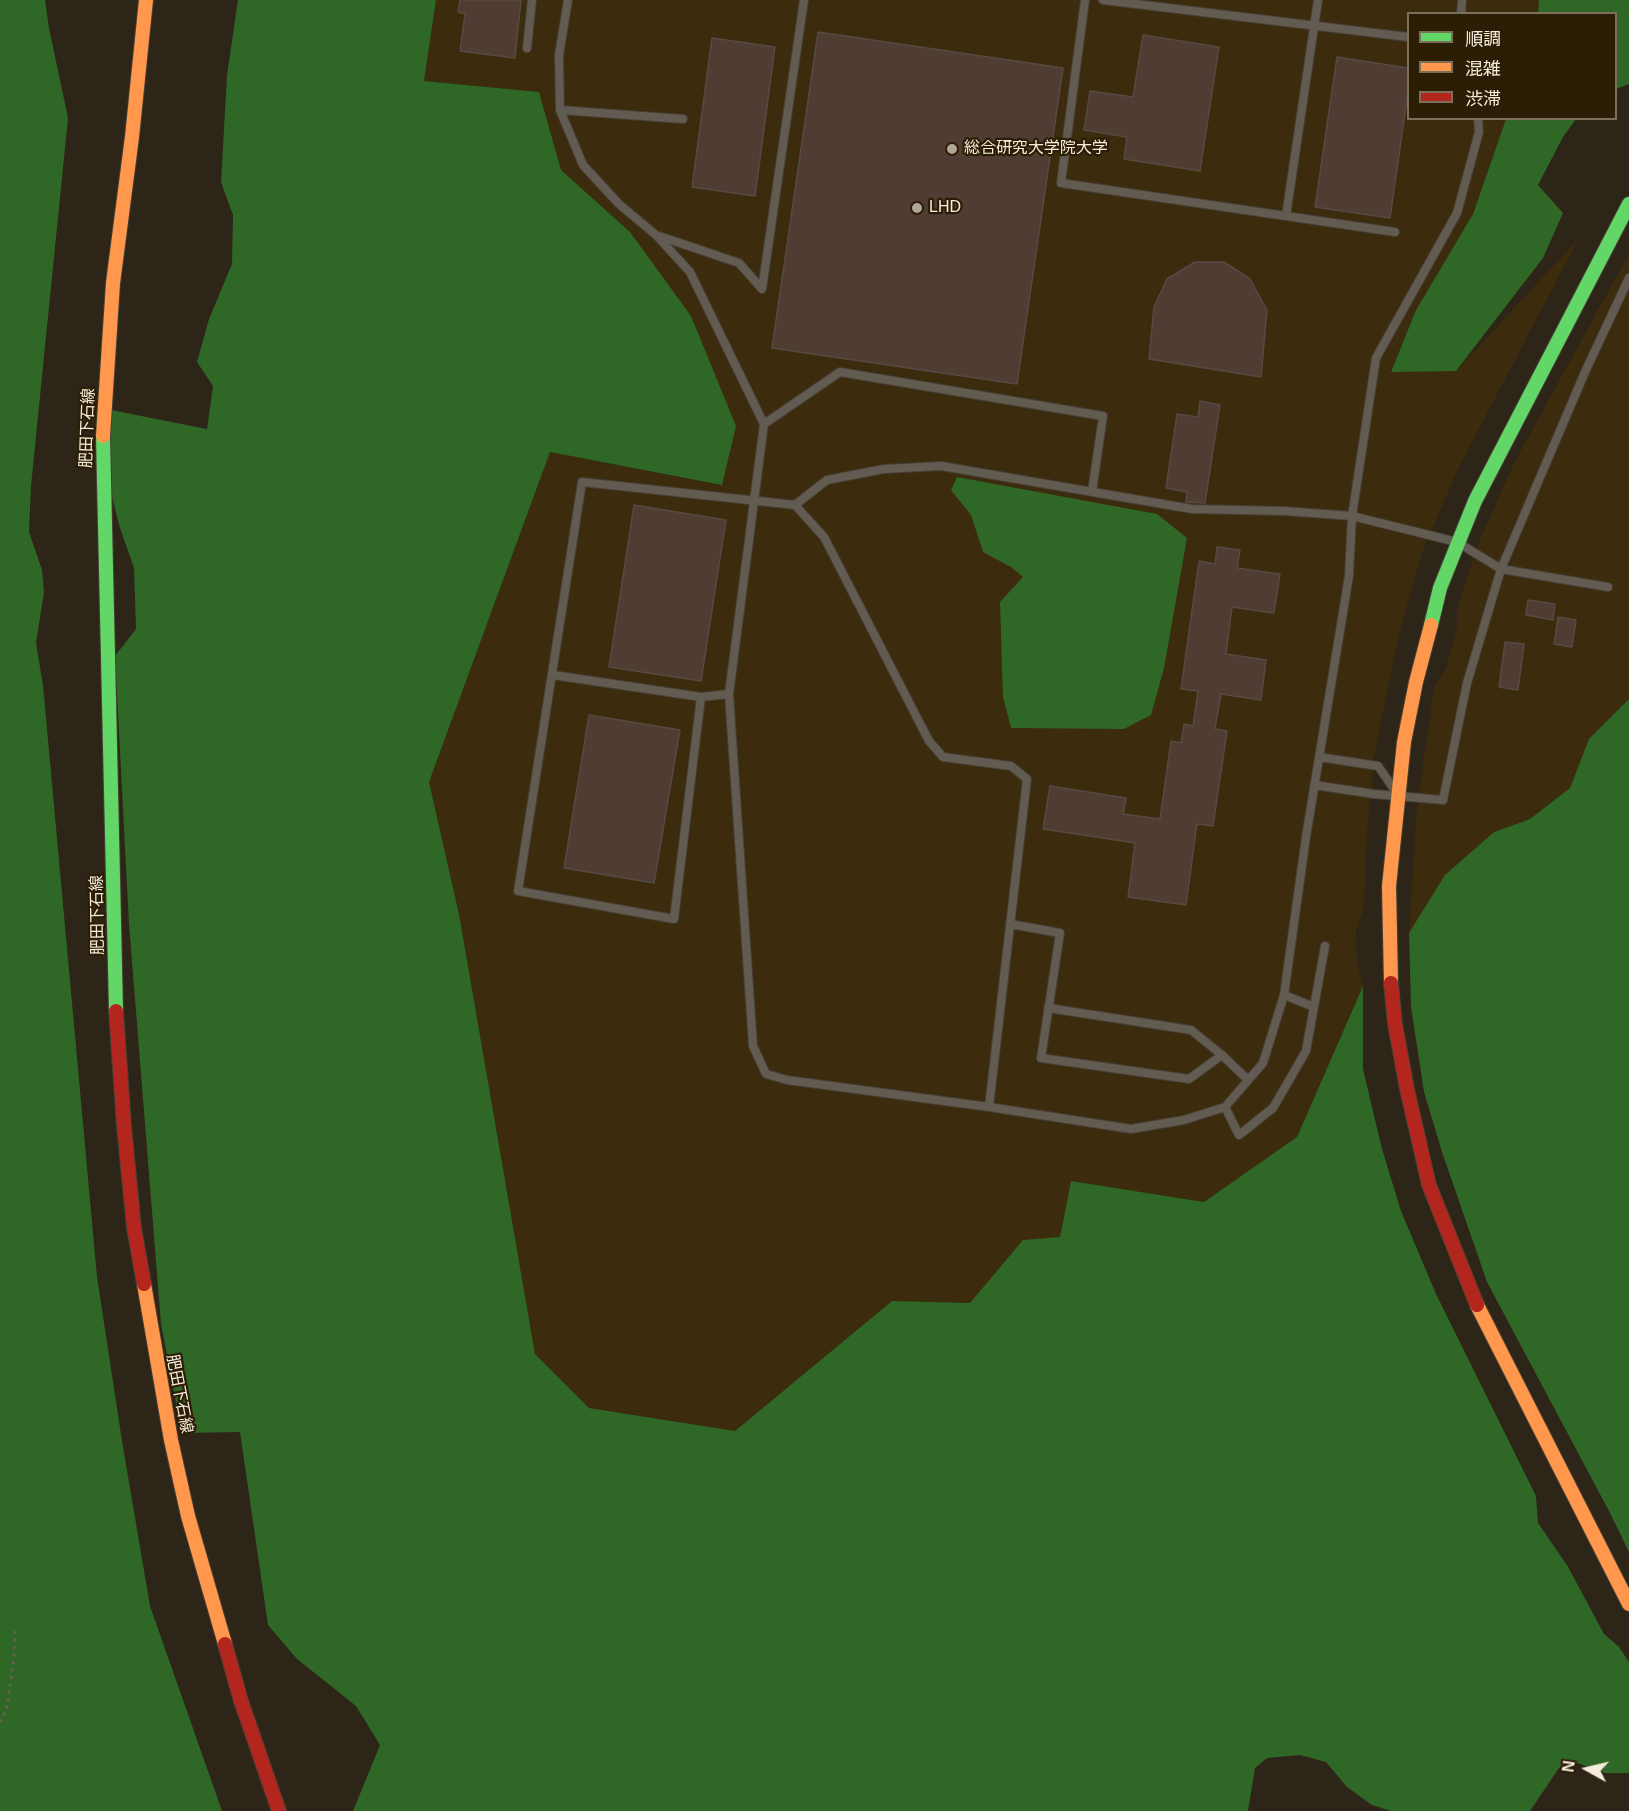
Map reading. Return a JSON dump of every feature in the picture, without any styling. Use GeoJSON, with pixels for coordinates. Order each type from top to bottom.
{"type":"FeatureCollection","features":[{"type":"Feature","properties":{"kind":"main road","name":"肥田下石線"},"geometry":{"type":"LineString","coordinates":[[146,0],[132,137],[112,293],[103,428],[117,1034],[134,1228],[173,1451],[188,1516],[241,1701],[279,1811]]}},
{"type":"Feature","properties":{"kind":"main road"},"geometry":{"type":"LineString","coordinates":[[1629,204],[1474,501],[1440,588],[1416,682],[1404,742],[1389,886],[1390,972],[1395,1024],[1429,1185],[1467,1283],[1497,1347],[1629,1604]]}},
{"type":"Feature","properties":{"kind":"lane"},"geometry":{"type":"LineString","coordinates":[[526,48],[532,0]]}},
{"type":"Feature","properties":{"kind":"lane"},"geometry":{"type":"LineString","coordinates":[[568,0],[559,55],[560,110],[583,165],[619,204],[657,236],[690,272],[764,424],[756,500],[729,694],[753,1046],[766,1074],[787,1080],[1131,1129],[1184,1120],[1225,1107],[1263,1063],[1284,995],[1314,785],[1349,576],[1352,516],[1376,358],[1457,213],[1479,132],[1478,120]]}},
{"type":"Feature","properties":{"kind":"lane"},"geometry":{"type":"LineString","coordinates":[[657,236],[739,263],[762,289],[804,0]]}},
{"type":"Feature","properties":{"kind":"lane"},"geometry":{"type":"LineString","coordinates":[[1085,0],[1061,183],[1395,232]]}},
{"type":"Feature","properties":{"kind":"lane"},"geometry":{"type":"LineString","coordinates":[[1103,0],[1407,37]]}},
{"type":"Feature","properties":{"kind":"lane"},"geometry":{"type":"LineString","coordinates":[[1286,216],[1318,0]]}},
{"type":"Feature","properties":{"kind":"lane"},"geometry":{"type":"LineString","coordinates":[[560,110],[683,118]]}},
{"type":"Feature","properties":{"kind":"lane"},"geometry":{"type":"LineString","coordinates":[[1314,785],[1374,794],[1443,800],[1467,683],[1501,569],[1585,372],[1629,278]]}},
{"type":"Feature","properties":{"kind":"lane"},"geometry":{"type":"LineString","coordinates":[[764,424],[840,372],[1103,416],[1092,492]]}},
{"type":"Feature","properties":{"kind":"lane"},"geometry":{"type":"LineString","coordinates":[[795,505],[827,480],[884,469],[941,466],[1192,509],[1284,511],[1352,516],[1457,542],[1501,569],[1608,587]]}},
{"type":"Feature","properties":{"kind":"lane"},"geometry":{"type":"LineString","coordinates":[[701,697],[674,919],[518,891],[582,482],[795,505],[824,537],[929,741],[943,757],[1011,766],[1027,779],[989,1107]]}},
{"type":"Feature","properties":{"kind":"lane"},"geometry":{"type":"LineString","coordinates":[[553,675],[701,697],[729,694]]}},
{"type":"Feature","properties":{"kind":"lane"},"geometry":{"type":"LineString","coordinates":[[1319,757],[1378,766],[1398,795]]}},
{"type":"Feature","properties":{"kind":"lane"},"geometry":{"type":"LineString","coordinates":[[1010,924],[1060,933],[1041,1058],[1189,1079],[1222,1055]]}},
{"type":"Feature","properties":{"kind":"lane"},"geometry":{"type":"LineString","coordinates":[[1225,1107],[1239,1135],[1273,1108],[1306,1051],[1325,946]]}},
{"type":"Feature","properties":{"kind":"lane"},"geometry":{"type":"LineString","coordinates":[[1284,995],[1314,1006]]}},
{"type":"Feature","properties":{"kind":"lane"},"geometry":{"type":"LineString","coordinates":[[1048,1008],[1191,1030],[1248,1080]]}},
{"type":"Feature","properties":{"kind":"path"},"geometry":{"type":"LineString","coordinates":[[0,1722],[7,1708],[14,1657],[15,1627]]}},
{"type":"Feature","properties":{"kind":"shaded area"},"geometry":{"type":"Polygon","coordinates":[[[436,0],[1539,0],[1538,12],[1407,12],[1407,120],[1506,120],[1473,214],[1416,310],[1391,371],[1456,371],[1579,238],[1458,469],[1422,553],[1398,638],[1375,752],[1367,832],[1364,907],[1356,931],[1357,962],[1363,986],[1297,1137],[1204,1202],[1071,1181],[1060,1237],[1023,1241],[970,1303],[892,1301],[735,1431],[589,1408],[535,1354],[459,914],[429,782],[550,452],[721,485],[630,232],[561,170],[539,92],[424,81],[436,0]]]}},
{"type":"Feature","properties":{"kind":"shaded area"},"geometry":{"type":"Polygon","coordinates":[[[1629,254],[1629,699],[1589,739],[1570,788],[1530,819],[1494,832],[1409,933],[1417,808],[1434,688],[1446,668],[1457,629],[1457,608],[1481,537],[1515,461],[1629,254]]]}},
{"type":"Feature","properties":{"kind":"green space"},"geometry":{"type":"Polygon","coordinates":[[[0,0],[45,0],[68,118],[31,486],[29,532],[42,570],[44,592],[36,643],[43,685],[97,1277],[150,1606],[222,1811],[0,1811],[0,0]]]}},
{"type":"Feature","properties":{"kind":"green space"},"geometry":{"type":"Polygon","coordinates":[[[238,0],[436,0],[424,81],[539,92],[561,170],[630,232],[691,316],[736,426],[722,485],[550,452],[429,782],[459,914],[535,1354],[589,1408],[735,1431],[892,1301],[970,1303],[1023,1240],[1060,1237],[1071,1181],[1204,1202],[1297,1137],[1363,986],[1363,1069],[1382,1149],[1401,1211],[1436,1294],[1536,1496],[1538,1523],[1567,1565],[1604,1634],[1619,1647],[1629,1662],[1629,1773],[1605,1773],[1578,1763],[1559,1768],[1530,1811],[1391,1811],[1372,1805],[1347,1787],[1326,1762],[1300,1755],[1267,1758],[1255,1768],[1248,1811],[353,1811],[380,1745],[356,1706],[297,1659],[268,1625],[240,1432],[182,1433],[161,1324],[129,924],[115,656],[136,629],[134,568],[119,525],[109,484],[111,410],[207,429],[213,386],[197,362],[209,319],[232,264],[233,215],[221,182],[227,75],[238,0]]]}},
{"type":"Feature","properties":{"kind":"green space"},"geometry":{"type":"Polygon","coordinates":[[[1539,0],[1629,0],[1629,84],[1617,89],[1617,12],[1538,12],[1539,0]]]}},
{"type":"Feature","properties":{"kind":"green space"},"geometry":{"type":"Polygon","coordinates":[[[1506,120],[1575,120],[1563,137],[1538,185],[1563,213],[1543,258],[1456,371],[1391,372],[1416,310],[1473,214],[1506,120]]]}},
{"type":"Feature","properties":{"kind":"green space"},"geometry":{"type":"Polygon","coordinates":[[[957,477],[1157,514],[1187,538],[1164,668],[1151,715],[1124,729],[1011,728],[1003,697],[1000,602],[1023,577],[1011,567],[983,552],[971,515],[951,490],[957,477]]]}},
{"type":"Feature","properties":{"kind":"green space"},"geometry":{"type":"Polygon","coordinates":[[[1629,699],[1629,1552],[1487,1282],[1424,1092],[1411,1007],[1409,933],[1445,875],[1494,832],[1530,819],[1570,788],[1589,739],[1629,699]]]}},
{"type":"Feature","properties":{"kind":"building"},"geometry":{"type":"Polygon","coordinates":[[[460,0],[521,0],[515,58],[460,51],[465,14],[458,12],[460,0]]]}},
{"type":"Feature","properties":{"kind":"building","name":"LHD"},"geometry":{"type":"Polygon","coordinates":[[[818,32],[1063,68],[1017,384],[772,348],[818,32]]]}},
{"type":"Feature","properties":{"kind":"building"},"geometry":{"type":"Polygon","coordinates":[[[1143,35],[1219,47],[1200,171],[1124,159],[1127,137],[1084,130],[1090,91],[1133,97],[1143,35]]]}},
{"type":"Feature","properties":{"kind":"building"},"geometry":{"type":"Polygon","coordinates":[[[712,38],[775,47],[755,196],[692,187],[712,38]]]}},
{"type":"Feature","properties":{"kind":"building"},"geometry":{"type":"Polygon","coordinates":[[[1337,57],[1407,68],[1407,99],[1390,218],[1315,207],[1337,57]]]}},
{"type":"Feature","properties":{"kind":"building"},"geometry":{"type":"Polygon","coordinates":[[[1195,262],[1224,262],[1250,279],[1267,310],[1261,377],[1149,359],[1154,307],[1167,279],[1195,262]]]}},
{"type":"Feature","properties":{"kind":"building"},"geometry":{"type":"Polygon","coordinates":[[[1200,401],[1220,405],[1205,503],[1186,502],[1187,492],[1166,488],[1177,414],[1198,417],[1200,401]]]}},
{"type":"Feature","properties":{"kind":"building"},"geometry":{"type":"Polygon","coordinates":[[[634,505],[726,520],[701,681],[609,667],[634,505]]]}},
{"type":"Feature","properties":{"kind":"building"},"geometry":{"type":"Polygon","coordinates":[[[1217,547],[1240,550],[1237,568],[1280,574],[1274,613],[1232,607],[1226,654],[1266,660],[1261,700],[1221,694],[1215,729],[1227,731],[1213,826],[1197,824],[1186,905],[1128,897],[1135,843],[1043,829],[1050,786],[1126,798],[1123,814],[1160,819],[1171,741],[1181,743],[1184,724],[1193,726],[1198,691],[1181,689],[1199,561],[1215,564],[1217,547]]]}},
{"type":"Feature","properties":{"kind":"building"},"geometry":{"type":"Polygon","coordinates":[[[1528,600],[1555,604],[1553,620],[1526,615],[1528,600]]]}},
{"type":"Feature","properties":{"kind":"building"},"geometry":{"type":"Polygon","coordinates":[[[1558,617],[1576,620],[1572,647],[1554,644],[1558,617]]]}},
{"type":"Feature","properties":{"kind":"building"},"geometry":{"type":"Polygon","coordinates":[[[1505,642],[1524,644],[1518,690],[1499,687],[1505,642]]]}},
{"type":"Feature","properties":{"kind":"building"},"geometry":{"type":"Polygon","coordinates":[[[589,715],[680,730],[654,883],[564,868],[589,715]]]}},
{"type":"Feature","properties":{"kind":"traffic: fast"},"geometry":{"type":"LineString","coordinates":[[1431,625],[1440,588],[1475,501],[1629,204]]}},
{"type":"Feature","properties":{"kind":"traffic: fast"},"geometry":{"type":"LineString","coordinates":[[103,436],[116,1011]]}},
{"type":"Feature","properties":{"kind":"traffic: slow"},"geometry":{"type":"LineString","coordinates":[[103,436],[113,283],[132,137],[146,0]]}},
{"type":"Feature","properties":{"kind":"traffic: slow"},"geometry":{"type":"LineString","coordinates":[[1391,983],[1389,886],[1404,742],[1431,625]]}},
{"type":"Feature","properties":{"kind":"traffic: slow"},"geometry":{"type":"LineString","coordinates":[[144,1284],[171,1440],[188,1516],[225,1644]]}},
{"type":"Feature","properties":{"kind":"traffic: slow"},"geometry":{"type":"LineString","coordinates":[[1477,1305],[1629,1604]]}},
{"type":"Feature","properties":{"kind":"traffic: jam"},"geometry":{"type":"LineString","coordinates":[[1391,983],[1395,1024],[1407,1089],[1429,1185],[1477,1305]]}},
{"type":"Feature","properties":{"kind":"traffic: jam"},"geometry":{"type":"LineString","coordinates":[[116,1011],[134,1228],[144,1284]]}},
{"type":"Feature","properties":{"kind":"traffic: jam"},"geometry":{"type":"LineString","coordinates":[[225,1644],[241,1701],[279,1811]]}},
{"type":"Feature","properties":{"kind":"place","name":"総合研究大学院大学"},"geometry":{"type":"Point","coordinates":[952,149]}},
{"type":"Feature","properties":{"kind":"place","name":"LHD"},"geometry":{"type":"Point","coordinates":[917,208]}}]}
